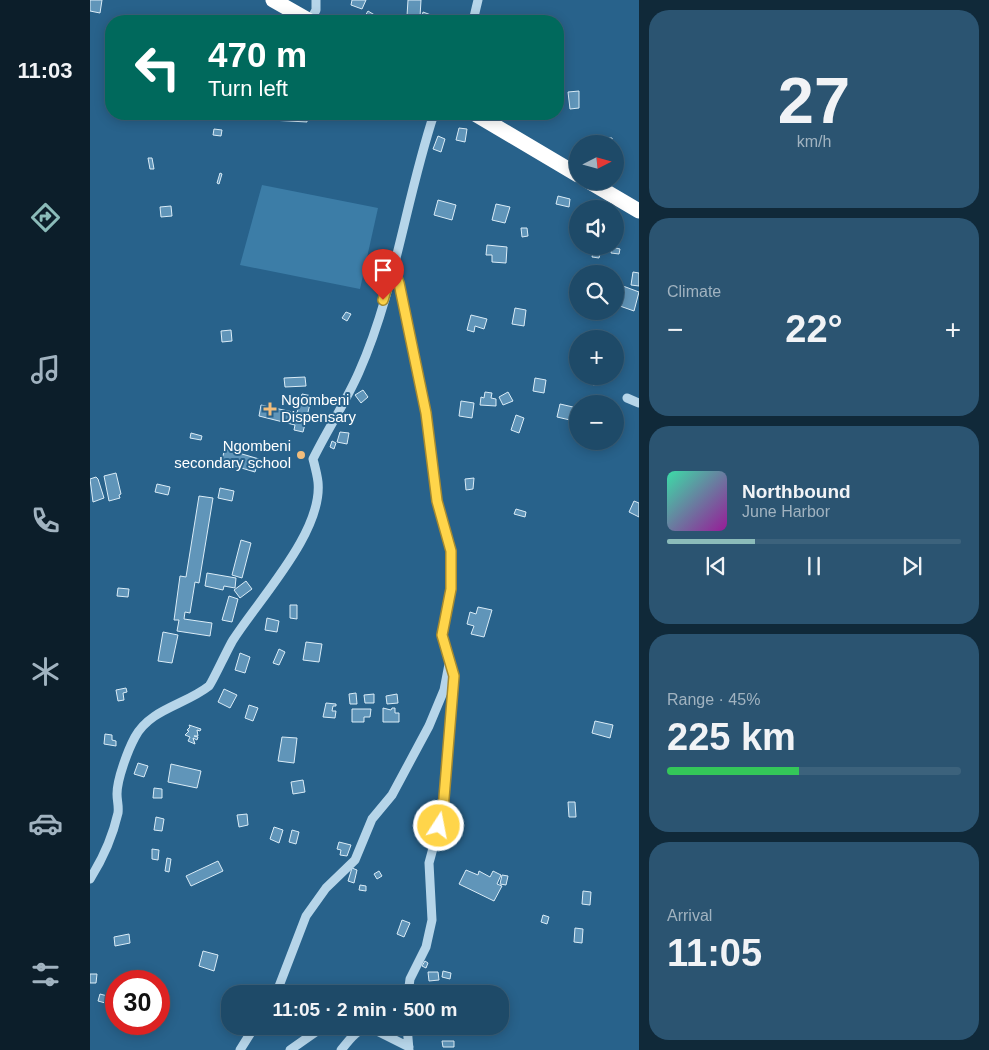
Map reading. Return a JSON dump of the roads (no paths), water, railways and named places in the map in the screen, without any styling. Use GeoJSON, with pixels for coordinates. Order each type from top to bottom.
{"type":"FeatureCollection","features":[{"type":"Feature","properties":{"kind":"highway"},"geometry":{"type":"LineString","coordinates":[[273,0],[299,15]]}},
{"type":"Feature","properties":{"kind":"highway"},"geometry":{"type":"LineString","coordinates":[[485,120],[569,170]]}},
{"type":"Feature","properties":{"kind":"highway"},"geometry":{"type":"LineString","coordinates":[[604,190],[639,210]]}},
{"type":"Feature","properties":{"kind":"street"},"geometry":{"type":"LineString","coordinates":[[313,15],[316,10],[316,0]]}},
{"type":"Feature","properties":{"kind":"street"},"geometry":{"type":"LineString","coordinates":[[474,15],[478,0]]}},
{"type":"Feature","properties":{"kind":"street"},"geometry":{"type":"LineString","coordinates":[[90,879],[102,855],[118,813],[119,785],[128,754],[143,725],[148,719],[175,707],[210,685],[222,658],[235,637],[297,551],[316,501],[318,483],[313,460],[359,373],[393,267],[419,160],[432,120]]}},
{"type":"Feature","properties":{"kind":"street"},"geometry":{"type":"LineString","coordinates":[[393,267],[399,283],[426,413],[437,501],[451,551],[451,589],[442,635],[454,676],[443,810],[429,863],[432,920],[426,947],[410,978],[409,985]]}},
{"type":"Feature","properties":{"kind":"street"},"geometry":{"type":"LineString","coordinates":[[627,398],[639,404]]}},
{"type":"Feature","properties":{"kind":"street"},"geometry":{"type":"LineString","coordinates":[[279,985],[306,916],[326,888],[355,860],[372,819],[392,795],[429,726],[444,690],[450,661]]}},
{"type":"Feature","properties":{"kind":"street"},"geometry":{"type":"LineString","coordinates":[[240,1050],[249,1035]]}},
{"type":"Feature","properties":{"kind":"street"},"geometry":{"type":"LineString","coordinates":[[290,1050],[311,1035]]}},
{"type":"Feature","properties":{"kind":"street"},"geometry":{"type":"LineString","coordinates":[[341,1050],[353,1035]]}},
{"type":"Feature","properties":{"kind":"street"},"geometry":{"type":"LineString","coordinates":[[384,1035],[409,1048]]}},
{"type":"Feature","properties":{"kind":"street"},"geometry":{"type":"LineString","coordinates":[[408,1035],[409,1048]]}},
{"type":"Feature","properties":{"kind":"place","name":"Ngombeni Dispensary"},"geometry":{"type":"Point","coordinates":[270,409]}},
{"type":"Feature","properties":{"kind":"place","name":"Ngombeni secondary school"},"geometry":{"type":"Point","coordinates":[301,455]}}]}
